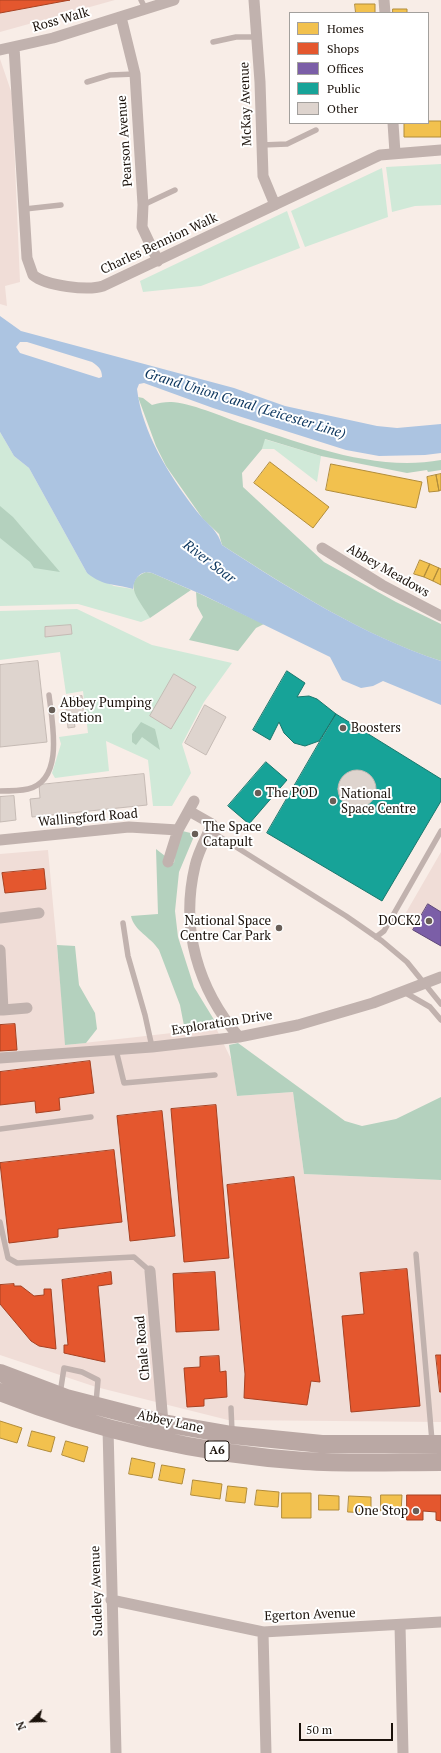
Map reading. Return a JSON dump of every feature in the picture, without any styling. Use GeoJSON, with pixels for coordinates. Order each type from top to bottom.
{"type":"FeatureCollection","features":[{"type":"Feature","properties":{"kind":"main road","name":"Abbey Lane"},"geometry":{"type":"LineString","coordinates":[[0,1373],[60,1395],[106,1416],[163,1423],[232,1435],[322,1444],[437,1444]]}},
{"type":"Feature","properties":{"kind":"main road","name":"Abbey Lane"},"geometry":{"type":"LineString","coordinates":[[0,1392],[106,1416],[224,1452],[305,1461],[441,1462]]}},
{"type":"Feature","properties":{"kind":"street","name":"Ross Walk"},"geometry":{"type":"LineString","coordinates":[[0,50],[53,38],[121,18],[144,5],[174,0]]}},
{"type":"Feature","properties":{"kind":"street","name":"McKay Avenue"},"geometry":{"type":"LineString","coordinates":[[254,0],[260,82],[263,176],[275,204]]}},
{"type":"Feature","properties":{"kind":"street"},"geometry":{"type":"LineString","coordinates":[[384,0],[385,12]]}},
{"type":"Feature","properties":{"kind":"street","name":"Pearson Avenue"},"geometry":{"type":"LineString","coordinates":[[121,18],[135,74],[143,205],[142,227],[158,261]]}},
{"type":"Feature","properties":{"kind":"street","name":"Charles Bennion Walk"},"geometry":{"type":"LineString","coordinates":[[14,47],[28,265],[33,275],[37,279],[86,289],[98,288],[158,261],[374,157],[386,153],[441,150]]}},
{"type":"Feature","properties":{"kind":"street"},"geometry":{"type":"LineString","coordinates":[[393,124],[395,153]]}},
{"type":"Feature","properties":{"kind":"street","name":"Abbey Meadows"},"geometry":{"type":"LineString","coordinates":[[322,548],[382,585],[441,616]]}},
{"type":"Feature","properties":{"kind":"street"},"geometry":{"type":"LineString","coordinates":[[168,862],[178,830],[192,806],[212,824],[195,865],[191,888],[192,938],[204,983],[210,996],[239,1037]]}},
{"type":"Feature","properties":{"kind":"street","name":"Wallingford Road"},"geometry":{"type":"LineString","coordinates":[[0,840],[130,827],[178,830]]}},
{"type":"Feature","properties":{"kind":"street"},"geometry":{"type":"LineString","coordinates":[[0,918],[39,913]]}},
{"type":"Feature","properties":{"kind":"street"},"geometry":{"type":"LineString","coordinates":[[0,950],[2,1010],[27,1008]]}},
{"type":"Feature","properties":{"kind":"street","name":"Exploration Drive"},"geometry":{"type":"LineString","coordinates":[[0,1058],[152,1047],[239,1037],[298,1025],[372,1003],[441,977]]}},
{"type":"Feature","properties":{"kind":"street","name":"Chale Road"},"geometry":{"type":"LineString","coordinates":[[150,1271],[163,1423]]}},
{"type":"Feature","properties":{"kind":"street","name":"Sudeley Avenue"},"geometry":{"type":"LineString","coordinates":[[106,1416],[116,1753]]}},
{"type":"Feature","properties":{"kind":"street","name":"Egerton Avenue"},"geometry":{"type":"LineString","coordinates":[[111,1600],[263,1632],[441,1622]]}},
{"type":"Feature","properties":{"kind":"street"},"geometry":{"type":"LineString","coordinates":[[400,1625],[404,1753]]}},
{"type":"Feature","properties":{"kind":"street"},"geometry":{"type":"LineString","coordinates":[[263,1632],[266,1753]]}},
{"type":"Feature","properties":{"kind":"lane"},"geometry":{"type":"LineString","coordinates":[[213,42],[236,37],[257,38]]}},
{"type":"Feature","properties":{"kind":"lane"},"geometry":{"type":"LineString","coordinates":[[88,82],[110,75],[135,74]]}},
{"type":"Feature","properties":{"kind":"lane"},"geometry":{"type":"LineString","coordinates":[[262,145],[287,144],[316,130]]}},
{"type":"Feature","properties":{"kind":"lane"},"geometry":{"type":"LineString","coordinates":[[143,205],[175,190]]}},
{"type":"Feature","properties":{"kind":"lane"},"geometry":{"type":"LineString","coordinates":[[25,208],[61,205]]}},
{"type":"Feature","properties":{"kind":"lane"},"geometry":{"type":"LineString","coordinates":[[0,791],[28,789],[37,785],[45,776],[50,767],[53,757],[54,742],[49,695]]}},
{"type":"Feature","properties":{"kind":"lane"},"geometry":{"type":"LineString","coordinates":[[209,830],[376,937],[407,962],[441,1004]]}},
{"type":"Feature","properties":{"kind":"lane"},"geometry":{"type":"LineString","coordinates":[[376,937],[384,931],[441,831]]}},
{"type":"Feature","properties":{"kind":"lane"},"geometry":{"type":"LineString","coordinates":[[123,923],[128,956],[145,1015],[152,1047]]}},
{"type":"Feature","properties":{"kind":"lane"},"geometry":{"type":"LineString","coordinates":[[402,991],[430,1007],[441,1020]]}},
{"type":"Feature","properties":{"kind":"lane"},"geometry":{"type":"LineString","coordinates":[[116,1050],[124,1083],[215,1075]]}},
{"type":"Feature","properties":{"kind":"lane"},"geometry":{"type":"LineString","coordinates":[[0,1129],[91,1117]]}},
{"type":"Feature","properties":{"kind":"lane"},"geometry":{"type":"LineString","coordinates":[[0,1222],[8,1258],[17,1263],[134,1257],[150,1271]]}},
{"type":"Feature","properties":{"kind":"lane"},"geometry":{"type":"LineString","coordinates":[[416,1254],[437,1444]]}},
{"type":"Feature","properties":{"kind":"lane"},"geometry":{"type":"LineString","coordinates":[[60,1395],[64,1368],[82,1372],[98,1380],[106,1416]]}},
{"type":"Feature","properties":{"kind":"lane"},"geometry":{"type":"LineString","coordinates":[[231,1408],[232,1435]]}},
{"type":"Feature","properties":{"kind":"shaded area"},"geometry":{"type":"Polygon","coordinates":[[[0,0],[115,0],[0,32],[0,0]]]}},
{"type":"Feature","properties":{"kind":"shaded area"},"geometry":{"type":"Polygon","coordinates":[[[0,59],[12,94],[20,282],[5,286],[7,306],[0,304],[0,59]]]}},
{"type":"Feature","properties":{"kind":"shaded area"},"geometry":{"type":"Polygon","coordinates":[[[48,850],[66,1045],[216,1028],[232,1061],[237,1096],[293,1092],[304,1174],[441,1180],[441,1422],[228,1420],[96,1387],[0,1355],[0,854],[48,850]]]}},
{"type":"Feature","properties":{"kind":"shaded area"},"geometry":{"type":"Polygon","coordinates":[[[441,852],[441,946],[400,923],[441,852]]]}},
{"type":"Feature","properties":{"kind":"green space"},"geometry":{"type":"Polygon","coordinates":[[[441,164],[441,205],[415,206],[392,212],[386,167],[441,164]]]}},
{"type":"Feature","properties":{"kind":"green space"},"geometry":{"type":"Polygon","coordinates":[[[382,168],[388,217],[305,247],[291,211],[382,168]]]}},
{"type":"Feature","properties":{"kind":"green space"},"geometry":{"type":"Polygon","coordinates":[[[287,211],[300,248],[201,286],[143,292],[140,281],[287,211]]]}},
{"type":"Feature","properties":{"kind":"green space"},"geometry":{"type":"Polygon","coordinates":[[[138,397],[143,398],[152,405],[170,402],[185,404],[339,454],[390,462],[415,463],[441,460],[441,470],[428,472],[427,470],[407,473],[321,456],[265,439],[262,449],[242,473],[243,487],[324,562],[396,602],[441,624],[441,661],[355,625],[301,595],[222,545],[219,534],[203,519],[166,466],[156,446],[138,397]]]}},
{"type":"Feature","properties":{"kind":"green space"},"geometry":{"type":"Polygon","coordinates":[[[0,432],[14,456],[29,468],[87,573],[114,586],[133,589],[146,606],[150,618],[141,622],[78,604],[0,606],[0,432]]]}},
{"type":"Feature","properties":{"kind":"green space"},"geometry":{"type":"Polygon","coordinates":[[[264,439],[321,456],[317,482],[274,449],[262,449],[264,439]]]}},
{"type":"Feature","properties":{"kind":"green space"},"geometry":{"type":"Polygon","coordinates":[[[0,506],[13,517],[60,572],[34,568],[30,562],[0,538],[0,506]]]}},
{"type":"Feature","properties":{"kind":"green space"},"geometry":{"type":"Polygon","coordinates":[[[146,572],[152,573],[191,590],[150,618],[138,599],[133,587],[134,581],[138,576],[146,572]]]}},
{"type":"Feature","properties":{"kind":"green space"},"geometry":{"type":"Polygon","coordinates":[[[196,592],[264,624],[256,628],[238,651],[189,640],[203,617],[197,606],[196,592]]]}},
{"type":"Feature","properties":{"kind":"green space"},"geometry":{"type":"Polygon","coordinates":[[[77,609],[152,645],[232,663],[204,702],[182,744],[191,773],[172,806],[153,806],[148,760],[106,741],[109,771],[55,778],[52,773],[61,744],[59,737],[88,733],[83,691],[66,694],[60,652],[0,660],[0,611],[77,609]]]}},
{"type":"Feature","properties":{"kind":"green space"},"geometry":{"type":"Polygon","coordinates":[[[141,722],[155,729],[160,750],[142,737],[136,745],[132,742],[132,734],[141,722]]]}},
{"type":"Feature","properties":{"kind":"green space"},"geometry":{"type":"Polygon","coordinates":[[[178,830],[195,834],[179,872],[175,911],[178,937],[194,987],[216,1023],[203,1029],[185,1031],[180,1005],[159,950],[152,941],[139,930],[131,916],[158,914],[156,849],[174,863],[178,830]]]}},
{"type":"Feature","properties":{"kind":"green space"},"geometry":{"type":"Polygon","coordinates":[[[57,945],[75,946],[79,985],[95,1013],[97,1029],[86,1043],[65,1045],[57,945]]]}},
{"type":"Feature","properties":{"kind":"green space"},"geometry":{"type":"Polygon","coordinates":[[[238,1043],[345,1121],[362,1126],[396,1119],[441,1097],[441,1180],[304,1174],[293,1092],[237,1096],[229,1045],[238,1043]]]}},
{"type":"Feature","properties":{"kind":"water"},"geometry":{"type":"Polygon","coordinates":[[[0,316],[21,331],[234,388],[285,406],[377,426],[397,428],[441,424],[441,453],[425,455],[379,456],[346,450],[213,408],[144,383],[139,384],[137,389],[145,421],[158,452],[185,496],[214,530],[222,545],[301,595],[356,625],[441,661],[441,705],[383,681],[373,686],[361,688],[342,680],[330,657],[203,595],[152,573],[148,572],[141,574],[135,581],[133,589],[99,581],[87,573],[29,468],[14,456],[0,432],[0,316]],[[20,342],[16,347],[20,353],[99,378],[102,377],[99,368],[92,362],[27,342],[20,342]]]}},
{"type":"Feature","properties":{"kind":"building: Homes"},"geometry":{"type":"Polygon","coordinates":[[[355,4],[375,4],[375,12],[356,12],[355,4]]]}},
{"type":"Feature","properties":{"kind":"building: Homes"},"geometry":{"type":"Polygon","coordinates":[[[393,9],[407,9],[407,12],[393,12],[393,9]]]}},
{"type":"Feature","properties":{"kind":"building: Homes"},"geometry":{"type":"Polygon","coordinates":[[[429,121],[441,121],[441,137],[404,137],[404,124],[429,124],[429,121]]]}},
{"type":"Feature","properties":{"kind":"building: Homes"},"geometry":{"type":"Polygon","coordinates":[[[270,462],[329,507],[313,528],[254,483],[270,462]]]}},
{"type":"Feature","properties":{"kind":"building: Homes"},"geometry":{"type":"Polygon","coordinates":[[[331,464],[422,482],[416,508],[326,490],[331,464]]]}},
{"type":"Feature","properties":{"kind":"building: Homes"},"geometry":{"type":"Polygon","coordinates":[[[441,474],[441,490],[439,491],[436,475],[441,474]]]}},
{"type":"Feature","properties":{"kind":"building: Homes"},"geometry":{"type":"Polygon","coordinates":[[[436,475],[439,491],[429,492],[427,477],[436,475]]]}},
{"type":"Feature","properties":{"kind":"building: Homes"},"geometry":{"type":"Polygon","coordinates":[[[420,560],[430,564],[424,577],[414,574],[420,560]]]}},
{"type":"Feature","properties":{"kind":"building: Homes"},"geometry":{"type":"Polygon","coordinates":[[[430,564],[439,568],[433,581],[424,577],[430,564]]]}},
{"type":"Feature","properties":{"kind":"building: Homes"},"geometry":{"type":"Polygon","coordinates":[[[439,568],[441,569],[441,585],[433,581],[439,568]]]}},
{"type":"Feature","properties":{"kind":"building: Homes"},"geometry":{"type":"Polygon","coordinates":[[[0,1421],[22,1428],[17,1443],[0,1438],[0,1421]]]}},
{"type":"Feature","properties":{"kind":"building: Homes"},"geometry":{"type":"Polygon","coordinates":[[[32,1431],[55,1437],[51,1452],[28,1446],[32,1431]]]}},
{"type":"Feature","properties":{"kind":"building: Homes"},"geometry":{"type":"Polygon","coordinates":[[[66,1441],[88,1447],[84,1462],[62,1455],[66,1441]]]}},
{"type":"Feature","properties":{"kind":"building: Homes"},"geometry":{"type":"Polygon","coordinates":[[[132,1458],[155,1463],[152,1478],[129,1474],[132,1458]]]}},
{"type":"Feature","properties":{"kind":"building: Homes"},"geometry":{"type":"Polygon","coordinates":[[[162,1465],[185,1469],[182,1484],[159,1480],[162,1465]]]}},
{"type":"Feature","properties":{"kind":"building: Homes"},"geometry":{"type":"Polygon","coordinates":[[[193,1480],[222,1484],[220,1499],[191,1495],[193,1480]]]}},
{"type":"Feature","properties":{"kind":"building: Homes"},"geometry":{"type":"Polygon","coordinates":[[[228,1486],[247,1488],[245,1503],[226,1501],[228,1486]]]}},
{"type":"Feature","properties":{"kind":"building: Homes"},"geometry":{"type":"Polygon","coordinates":[[[257,1490],[279,1492],[278,1507],[255,1505],[257,1490]]]}},
{"type":"Feature","properties":{"kind":"building: Homes"},"geometry":{"type":"Polygon","coordinates":[[[282,1493],[311,1493],[311,1518],[282,1518],[282,1493]]]}},
{"type":"Feature","properties":{"kind":"building: Homes"},"geometry":{"type":"Polygon","coordinates":[[[319,1495],[339,1496],[339,1510],[319,1510],[319,1495]]]}},
{"type":"Feature","properties":{"kind":"building: Homes"},"geometry":{"type":"Polygon","coordinates":[[[381,1495],[402,1495],[401,1512],[381,1511],[381,1495]]]}},
{"type":"Feature","properties":{"kind":"building: Homes"},"geometry":{"type":"Polygon","coordinates":[[[349,1496],[371,1497],[371,1513],[348,1512],[349,1496]]]}},
{"type":"Feature","properties":{"kind":"building: Shops"},"geometry":{"type":"Polygon","coordinates":[[[0,0],[70,0],[0,13],[0,0]]]}},
{"type":"Feature","properties":{"kind":"building: Shops"},"geometry":{"type":"Polygon","coordinates":[[[44,869],[46,889],[5,893],[2,873],[44,869]]]}},
{"type":"Feature","properties":{"kind":"building: Shops"},"geometry":{"type":"Polygon","coordinates":[[[15,1024],[17,1050],[0,1051],[0,1025],[15,1024]]]}},
{"type":"Feature","properties":{"kind":"building: Shops"},"geometry":{"type":"Polygon","coordinates":[[[90,1061],[94,1093],[59,1098],[60,1110],[36,1113],[35,1101],[0,1105],[0,1072],[90,1061]]]}},
{"type":"Feature","properties":{"kind":"building: Shops"},"geometry":{"type":"Polygon","coordinates":[[[216,1105],[229,1258],[184,1262],[171,1109],[216,1105]]]}},
{"type":"Feature","properties":{"kind":"building: Shops"},"geometry":{"type":"Polygon","coordinates":[[[162,1111],[175,1236],[130,1241],[117,1116],[162,1111]]]}},
{"type":"Feature","properties":{"kind":"building: Shops"},"geometry":{"type":"Polygon","coordinates":[[[114,1150],[122,1222],[58,1229],[58,1237],[9,1243],[0,1163],[114,1150]]]}},
{"type":"Feature","properties":{"kind":"building: Shops"},"geometry":{"type":"Polygon","coordinates":[[[294,1177],[320,1382],[311,1381],[307,1405],[244,1398],[245,1374],[227,1185],[294,1177]]]}},
{"type":"Feature","properties":{"kind":"building: Shops"},"geometry":{"type":"Polygon","coordinates":[[[407,1269],[420,1406],[351,1412],[342,1316],[364,1314],[360,1273],[407,1269]]]}},
{"type":"Feature","properties":{"kind":"building: Shops"},"geometry":{"type":"Polygon","coordinates":[[[111,1272],[112,1284],[98,1286],[105,1362],[64,1353],[64,1345],[68,1345],[62,1280],[111,1272]]]}},
{"type":"Feature","properties":{"kind":"building: Shops"},"geometry":{"type":"Polygon","coordinates":[[[215,1272],[219,1330],[176,1332],[173,1274],[215,1272]]]}},
{"type":"Feature","properties":{"kind":"building: Shops"},"geometry":{"type":"Polygon","coordinates":[[[14,1284],[14,1286],[21,1286],[34,1296],[44,1295],[44,1289],[51,1289],[56,1349],[39,1346],[31,1341],[0,1304],[0,1285],[14,1284]]]}},
{"type":"Feature","properties":{"kind":"building: Shops"},"geometry":{"type":"Polygon","coordinates":[[[436,1355],[441,1355],[441,1392],[440,1392],[436,1355]]]}},
{"type":"Feature","properties":{"kind":"building: Shops"},"geometry":{"type":"Polygon","coordinates":[[[219,1356],[220,1372],[226,1371],[227,1397],[204,1399],[204,1406],[187,1407],[184,1368],[200,1367],[200,1357],[219,1356]]]}},
{"type":"Feature","properties":{"kind":"building: Shops"},"geometry":{"type":"Polygon","coordinates":[[[407,1495],[441,1495],[441,1521],[436,1520],[436,1512],[423,1511],[423,1520],[407,1520],[407,1495]]]}},
{"type":"Feature","properties":{"kind":"building: Offices","name":"DOCK2"},"geometry":{"type":"Polygon","coordinates":[[[428,904],[441,912],[441,946],[413,930],[428,904]]]}},
{"type":"Feature","properties":{"kind":"building: Public"},"geometry":{"type":"Polygon","coordinates":[[[287,671],[305,683],[297,697],[309,696],[317,699],[336,714],[319,741],[305,746],[294,743],[284,733],[279,722],[270,740],[253,730],[287,671]]]}},
{"type":"Feature","properties":{"kind":"building: Public"},"geometry":{"type":"Polygon","coordinates":[[[336,714],[441,779],[441,801],[382,901],[267,833],[336,714]]]}},
{"type":"Feature","properties":{"kind":"building: Public","name":"The POD"},"geometry":{"type":"Polygon","coordinates":[[[266,762],[287,780],[249,824],[228,806],[266,762]]]}},
{"type":"Feature","properties":{"kind":"building: Other"},"geometry":{"type":"Polygon","coordinates":[[[71,625],[72,634],[45,637],[45,627],[71,625]]]}},
{"type":"Feature","properties":{"kind":"building: Other","name":"Abbey Pumping Station"},"geometry":{"type":"Polygon","coordinates":[[[38,661],[47,742],[0,747],[0,665],[38,661]]]}},
{"type":"Feature","properties":{"kind":"building: Other"},"geometry":{"type":"Polygon","coordinates":[[[174,674],[196,687],[171,729],[150,716],[174,674]]]}},
{"type":"Feature","properties":{"kind":"building: Other"},"geometry":{"type":"Polygon","coordinates":[[[82,696],[84,719],[74,720],[75,727],[68,728],[65,698],[82,696]]]}},
{"type":"Feature","properties":{"kind":"building: Other"},"geometry":{"type":"Polygon","coordinates":[[[205,705],[226,717],[206,755],[185,743],[205,705]]]}},
{"type":"Feature","properties":{"kind":"building: Other"},"geometry":{"type":"Polygon","coordinates":[[[353,770],[361,770],[368,773],[373,778],[376,789],[373,800],[368,805],[361,808],[353,808],[346,805],[341,800],[338,793],[338,785],[341,778],[346,773],[353,770]]]}},
{"type":"Feature","properties":{"kind":"building: Other"},"geometry":{"type":"Polygon","coordinates":[[[144,774],[147,805],[32,817],[30,799],[40,798],[39,785],[144,774]]]}},
{"type":"Feature","properties":{"kind":"building: Other"},"geometry":{"type":"Polygon","coordinates":[[[14,796],[16,820],[0,822],[0,797],[14,796]]]}},
{"type":"Feature","properties":{"kind":"place","name":"Abbey Pumping Station"},"geometry":{"type":"Point","coordinates":[52,710]}},
{"type":"Feature","properties":{"kind":"place","name":"Boosters"},"geometry":{"type":"Point","coordinates":[343,728]}},
{"type":"Feature","properties":{"kind":"place","name":"The POD"},"geometry":{"type":"Point","coordinates":[258,793]}},
{"type":"Feature","properties":{"kind":"place","name":"National Space Centre"},"geometry":{"type":"Point","coordinates":[333,801]}},
{"type":"Feature","properties":{"kind":"place","name":"The Space Catapult"},"geometry":{"type":"Point","coordinates":[195,834]}},
{"type":"Feature","properties":{"kind":"place","name":"DOCK2"},"geometry":{"type":"Point","coordinates":[429,921]}},
{"type":"Feature","properties":{"kind":"place","name":"National Space Centre Car Park"},"geometry":{"type":"Point","coordinates":[279,928]}},
{"type":"Feature","properties":{"kind":"place","name":"One Stop"},"geometry":{"type":"Point","coordinates":[416,1511]}},
{"type":"Feature","properties":{"kind":"water label","name":"Grand Union Canal (Leicester Line)"},"geometry":{"type":"Point","coordinates":[245,404]}},
{"type":"Feature","properties":{"kind":"water label","name":"River Soar"},"geometry":{"type":"Point","coordinates":[209,562]}}]}
